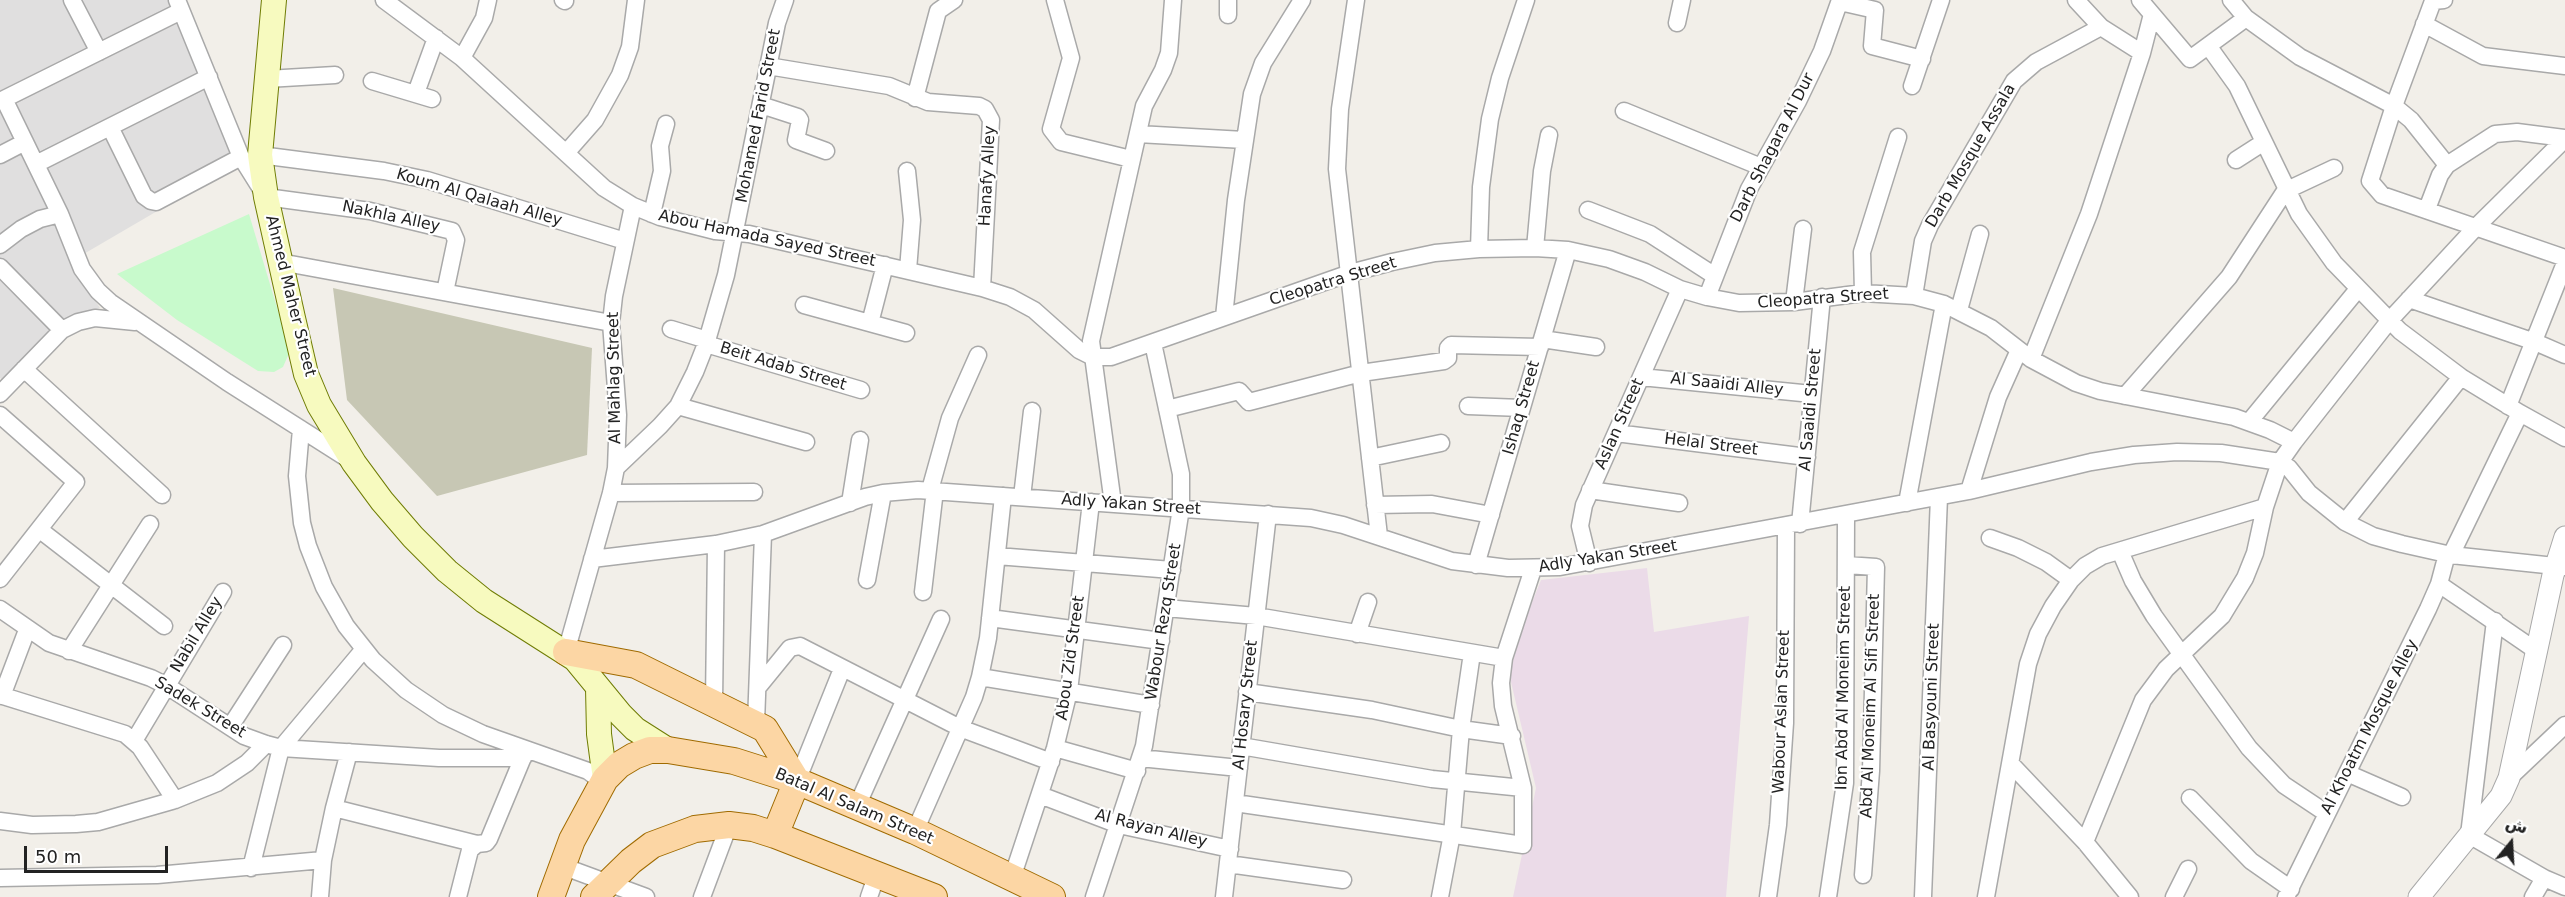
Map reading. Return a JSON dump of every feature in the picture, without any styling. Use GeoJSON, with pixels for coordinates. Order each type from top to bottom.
{"type":"FeatureCollection","features":[{"type":"Feature","properties":{"kind":"main road","name":"Ahmed Maher Street"},"geometry":{"type":"LineString","coordinates":[[274,0],[267,79],[251,156],[266,198],[306,374],[335,435],[382,501],[447,571],[504,615],[566,652],[584,668],[598,688],[635,729],[668,750]]}},
{"type":"Feature","properties":{"kind":"main road"},"geometry":{"type":"LineString","coordinates":[[566,652],[636,665],[756,723],[769,733],[797,781],[775,835]]}},
{"type":"Feature","properties":{"kind":"main road"},"geometry":{"type":"LineString","coordinates":[[598,688],[603,782]]}},
{"type":"Feature","properties":{"kind":"main road","name":"Batal Al Salam Street"},"geometry":{"type":"LineString","coordinates":[[551,897],[583,816],[603,782],[619,765],[650,750],[668,750],[734,761],[797,781],[915,831],[1052,897]]}},
{"type":"Feature","properties":{"kind":"main road"},"geometry":{"type":"LineString","coordinates":[[601,890],[638,856],[670,837],[695,829],[729,825],[753,828],[775,835],[873,886],[934,897]]}},
{"type":"Feature","properties":{"kind":"street"},"geometry":{"type":"LineString","coordinates":[[72,0],[99,52]]}},
{"type":"Feature","properties":{"kind":"street","name":"Abou Hamada Sayed Street"},"geometry":{"type":"LineString","coordinates":[[384,0],[462,58],[604,188],[633,206],[652,214],[715,231],[749,234],[908,270],[1010,297],[1034,310],[1079,350],[1093,357]]}},
{"type":"Feature","properties":{"kind":"street"},"geometry":{"type":"LineString","coordinates":[[462,58],[484,18],[488,0]]}},
{"type":"Feature","properties":{"kind":"street"},"geometry":{"type":"LineString","coordinates":[[566,153],[595,120],[620,75],[630,47],[636,0]]}},
{"type":"Feature","properties":{"kind":"street","name":"Mohamed Farid Street"},"geometry":{"type":"LineString","coordinates":[[616,468],[678,406],[695,372],[706,342],[735,233],[777,22],[785,0]]}},
{"type":"Feature","properties":{"kind":"street"},"geometry":{"type":"LineString","coordinates":[[915,98],[938,11],[954,0]]}},
{"type":"Feature","properties":{"kind":"street"},"geometry":{"type":"LineString","coordinates":[[1055,0],[1071,58],[1051,129],[1061,142],[1131,159]]}},
{"type":"Feature","properties":{"kind":"street"},"geometry":{"type":"LineString","coordinates":[[1113,504],[1091,341],[1144,106],[1163,70],[1168,53],[1173,0]]}},
{"type":"Feature","properties":{"kind":"street"},"geometry":{"type":"LineString","coordinates":[[1224,317],[1244,140],[1252,94],[1263,63],[1302,0]]}},
{"type":"Feature","properties":{"kind":"street"},"geometry":{"type":"LineString","coordinates":[[1356,0],[1336,140],[1337,169],[1379,536]]}},
{"type":"Feature","properties":{"kind":"street"},"geometry":{"type":"LineString","coordinates":[[1479,249],[1481,187],[1490,119],[1500,78],[1526,0]]}},
{"type":"Feature","properties":{"kind":"street"},"geometry":{"type":"LineString","coordinates":[[1677,23],[1683,0]]}},
{"type":"Feature","properties":{"kind":"street"},"geometry":{"type":"LineString","coordinates":[[1912,86],[1941,0]]}},
{"type":"Feature","properties":{"kind":"street"},"geometry":{"type":"LineString","coordinates":[[2076,0],[2101,27],[2142,53]]}},
{"type":"Feature","properties":{"kind":"street"},"geometry":{"type":"LineString","coordinates":[[2140,0],[2190,59],[2246,18]]}},
{"type":"Feature","properties":{"kind":"street"},"geometry":{"type":"LineString","coordinates":[[2231,0],[2246,18],[2300,57],[2394,106],[2411,120],[2447,165]]}},
{"type":"Feature","properties":{"kind":"street"},"geometry":{"type":"LineString","coordinates":[[2436,0],[2424,24],[2394,106],[2370,181],[2382,195],[2565,258]]}},
{"type":"Feature","properties":{"kind":"street"},"geometry":{"type":"LineString","coordinates":[[1840,1],[1875,10],[1872,46],[1922,59]]}},
{"type":"Feature","properties":{"kind":"street","name":"Darb Shagara Al Dur"},"geometry":{"type":"LineString","coordinates":[[1707,297],[1739,211],[1817,61],[1840,1]]}},
{"type":"Feature","properties":{"kind":"street"},"geometry":{"type":"LineString","coordinates":[[110,127],[144,196],[151,201],[156,202],[251,156],[208,77],[179,5],[99,52],[2,100],[60,213],[76,257],[89,281],[110,302],[226,382],[354,463]]}},
{"type":"Feature","properties":{"kind":"street"},"geometry":{"type":"LineString","coordinates":[[1969,490],[1998,397],[2025,355],[2076,253],[2142,53],[2152,14]]}},
{"type":"Feature","properties":{"kind":"street"},"geometry":{"type":"LineString","coordinates":[[2424,24],[2483,56],[2565,66]]}},
{"type":"Feature","properties":{"kind":"street","name":"Darb Mosque Assala"},"geometry":{"type":"LineString","coordinates":[[1914,296],[1923,241],[1930,225],[2014,81],[2036,62],[2101,27]]}},
{"type":"Feature","properties":{"kind":"street"},"geometry":{"type":"LineString","coordinates":[[372,81],[424,96],[436,38]]}},
{"type":"Feature","properties":{"kind":"street"},"geometry":{"type":"LineString","coordinates":[[2209,47],[2237,86],[2285,191],[2312,234],[2358,289],[2389,321],[2461,376],[2514,410],[2565,438]]}},
{"type":"Feature","properties":{"kind":"street","name":"Hanafy Alley"},"geometry":{"type":"LineString","coordinates":[[768,66],[889,86],[935,104],[979,106],[989,114],[991,120],[982,288]]}},
{"type":"Feature","properties":{"kind":"street"},"geometry":{"type":"LineString","coordinates":[[267,79],[335,75]]}},
{"type":"Feature","properties":{"kind":"street"},"geometry":{"type":"LineString","coordinates":[[36,164],[208,77]]}},
{"type":"Feature","properties":{"kind":"street"},"geometry":{"type":"LineString","coordinates":[[760,105],[798,117],[800,120],[796,140],[826,151]]}},
{"type":"Feature","properties":{"kind":"street"},"geometry":{"type":"LineString","coordinates":[[1624,111],[1761,167]]}},
{"type":"Feature","properties":{"kind":"street"},"geometry":{"type":"LineString","coordinates":[[652,214],[662,171],[660,146],[666,124]]}},
{"type":"Feature","properties":{"kind":"street"},"geometry":{"type":"LineString","coordinates":[[2427,209],[2440,175],[2447,165],[2495,134],[2517,132],[2565,138]]}},
{"type":"Feature","properties":{"kind":"street"},"geometry":{"type":"LineString","coordinates":[[1138,134],[1244,140]]}},
{"type":"Feature","properties":{"kind":"street"},"geometry":{"type":"LineString","coordinates":[[1535,248],[1542,171],[1549,135]]}},
{"type":"Feature","properties":{"kind":"street"},"geometry":{"type":"LineString","coordinates":[[1863,293],[1860,265],[1862,252],[1899,137]]}},
{"type":"Feature","properties":{"kind":"street"},"geometry":{"type":"LineString","coordinates":[[2085,842],[2144,700],[2180,654],[2209,630],[2232,602],[2255,554],[2265,507],[2280,462],[2389,321],[2477,226],[2565,138]]}},
{"type":"Feature","properties":{"kind":"street"},"geometry":{"type":"LineString","coordinates":[[0,155],[25,142]]}},
{"type":"Feature","properties":{"kind":"street"},"geometry":{"type":"LineString","coordinates":[[2236,160],[2264,142]]}},
{"type":"Feature","properties":{"kind":"street","name":"Koum Al Qalaah Alley"},"geometry":{"type":"LineString","coordinates":[[251,156],[384,171],[427,180],[625,241]]}},
{"type":"Feature","properties":{"kind":"street"},"geometry":{"type":"LineString","coordinates":[[2126,396],[2229,278],[2285,191],[2334,168]]}},
{"type":"Feature","properties":{"kind":"street"},"geometry":{"type":"LineString","coordinates":[[907,171],[912,220],[908,270]]}},
{"type":"Feature","properties":{"kind":"street","name":"Nakhla Alley"},"geometry":{"type":"LineString","coordinates":[[266,198],[370,211],[452,231],[456,240],[445,292]]}},
{"type":"Feature","properties":{"kind":"street","name":"Al Mahlag Street"},"geometry":{"type":"LineString","coordinates":[[566,652],[616,468],[618,415],[611,323],[633,206]]}},
{"type":"Feature","properties":{"kind":"street"},"geometry":{"type":"LineString","coordinates":[[1588,210],[1650,234],[1714,276]]}},
{"type":"Feature","properties":{"kind":"street"},"geometry":{"type":"LineString","coordinates":[[0,245],[21,229],[40,219],[60,213]]}},
{"type":"Feature","properties":{"kind":"street"},"geometry":{"type":"LineString","coordinates":[[1794,303],[1803,229]]}},
{"type":"Feature","properties":{"kind":"street"},"geometry":{"type":"LineString","coordinates":[[1907,503],[1951,307],[1980,234]]}},
{"type":"Feature","properties":{"kind":"street","name":"Cleopatra Street"},"geometry":{"type":"LineString","coordinates":[[1093,357],[1111,357],[1350,273],[1435,254],[1479,249],[1568,250],[1609,259],[1680,289],[1739,303],[1794,303],[1822,297],[1863,293],[1914,296],[1951,307],[1991,328],[2025,355],[2076,383],[2249,422],[2294,442]]}},
{"type":"Feature","properties":{"kind":"street","name":"Ishaq Street"},"geometry":{"type":"LineString","coordinates":[[1476,565],[1568,250]]}},
{"type":"Feature","properties":{"kind":"street"},"geometry":{"type":"LineString","coordinates":[[280,262],[611,323]]}},
{"type":"Feature","properties":{"kind":"street","name":"Al Khoatm Mosque Alley"},"geometry":{"type":"LineString","coordinates":[[2289,893],[2439,584],[2449,555],[2514,410],[2535,342],[2565,263]]}},
{"type":"Feature","properties":{"kind":"street"},"geometry":{"type":"LineString","coordinates":[[870,323],[885,265]]}},
{"type":"Feature","properties":{"kind":"street"},"geometry":{"type":"LineString","coordinates":[[0,267],[62,330]]}},
{"type":"Feature","properties":{"kind":"street","name":"Aslan Street"},"geometry":{"type":"LineString","coordinates":[[1589,563],[1580,519],[1590,490],[1680,289]]}},
{"type":"Feature","properties":{"kind":"street"},"geometry":{"type":"LineString","coordinates":[[2249,422],[2358,289]]}},
{"type":"Feature","properties":{"kind":"street","name":"Al Saaidi Street"},"geometry":{"type":"LineString","coordinates":[[1793,525],[1807,457],[1822,297]]}},
{"type":"Feature","properties":{"kind":"street"},"geometry":{"type":"LineString","coordinates":[[2409,299],[2535,342],[2565,355]]}},
{"type":"Feature","properties":{"kind":"street"},"geometry":{"type":"LineString","coordinates":[[804,305],[906,333]]}},
{"type":"Feature","properties":{"kind":"street"},"geometry":{"type":"LineString","coordinates":[[2,389],[62,330],[78,322],[95,318],[139,322]]}},
{"type":"Feature","properties":{"kind":"street","name":"Beit Adab Street"},"geometry":{"type":"LineString","coordinates":[[671,329],[861,390]]}},
{"type":"Feature","properties":{"kind":"street","name":"Wabour Rezq Street"},"geometry":{"type":"LineString","coordinates":[[1094,897],[1138,764],[1151,705],[1181,508],[1180,474],[1153,342]]}},
{"type":"Feature","properties":{"kind":"street"},"geometry":{"type":"LineString","coordinates":[[1167,409],[1239,391],[1249,402],[1361,373],[1444,361],[1448,358],[1451,345],[1541,343],[1596,347]]}},
{"type":"Feature","properties":{"kind":"street"},"geometry":{"type":"LineString","coordinates":[[923,592],[933,490],[950,418],[978,355]]}},
{"type":"Feature","properties":{"kind":"street"},"geometry":{"type":"LineString","coordinates":[[24,369],[162,495]]}},
{"type":"Feature","properties":{"kind":"street"},"geometry":{"type":"LineString","coordinates":[[2345,522],[2461,376]]}},
{"type":"Feature","properties":{"kind":"street","name":"Al Saaidi Alley"},"geometry":{"type":"LineString","coordinates":[[1641,377],[1812,394]]}},
{"type":"Feature","properties":{"kind":"street"},"geometry":{"type":"LineString","coordinates":[[678,406],[806,442]]}},
{"type":"Feature","properties":{"kind":"street"},"geometry":{"type":"LineString","coordinates":[[1468,406],[1522,408]]}},
{"type":"Feature","properties":{"kind":"street"},"geometry":{"type":"LineString","coordinates":[[1022,497],[1032,411]]}},
{"type":"Feature","properties":{"kind":"street"},"geometry":{"type":"LineString","coordinates":[[0,415],[75,479],[74,487],[0,579]]}},
{"type":"Feature","properties":{"kind":"street"},"geometry":{"type":"LineString","coordinates":[[301,429],[297,464],[298,500],[308,546],[324,587],[346,626],[373,660],[406,690],[443,715],[525,753],[588,771],[603,782]]}},
{"type":"Feature","properties":{"kind":"street","name":"Helal Street"},"geometry":{"type":"LineString","coordinates":[[1616,433],[1807,457]]}},
{"type":"Feature","properties":{"kind":"street"},"geometry":{"type":"LineString","coordinates":[[850,503],[860,440]]}},
{"type":"Feature","properties":{"kind":"street"},"geometry":{"type":"LineString","coordinates":[[1370,458],[1441,443]]}},
{"type":"Feature","properties":{"kind":"street","name":"Adly Yakan Street"},"geometry":{"type":"LineString","coordinates":[[592,559],[716,544],[763,534],[884,493],[933,490],[1311,518],[1343,525],[1436,556],[1476,565],[1533,569],[1589,563],[1846,515],[1939,497],[2091,462],[2134,455],[2221,453],[2280,462]]}},
{"type":"Feature","properties":{"kind":"street"},"geometry":{"type":"LineString","coordinates":[[2280,462],[2318,501],[2345,522],[2373,536],[2449,555],[2560,565]]}},
{"type":"Feature","properties":{"kind":"street"},"geometry":{"type":"LineString","coordinates":[[1590,490],[1679,503]]}},
{"type":"Feature","properties":{"kind":"street"},"geometry":{"type":"LineString","coordinates":[[611,493],[754,492]]}},
{"type":"Feature","properties":{"kind":"street"},"geometry":{"type":"LineString","coordinates":[[867,580],[884,493]]}},
{"type":"Feature","properties":{"kind":"street"},"geometry":{"type":"LineString","coordinates":[[915,831],[980,677],[990,618],[1003,496]]}},
{"type":"Feature","properties":{"kind":"street","name":"Al Basyouni Street"},"geometry":{"type":"LineString","coordinates":[[1923,897],[1939,497]]}},
{"type":"Feature","properties":{"kind":"street","name":"Abou Zid Street"},"geometry":{"type":"LineString","coordinates":[[1012,878],[1053,755],[1069,691],[1090,502]]}},
{"type":"Feature","properties":{"kind":"street"},"geometry":{"type":"LineString","coordinates":[[1376,506],[1432,504],[1491,515]]}},
{"type":"Feature","properties":{"kind":"street"},"geometry":{"type":"LineString","coordinates":[[1986,897],[2028,664],[2048,615],[2071,580],[2085,566],[2102,556],[2265,507]]}},
{"type":"Feature","properties":{"kind":"street","name":"Al Hosary Street"},"geometry":{"type":"LineString","coordinates":[[1224,897],[1268,514]]}},
{"type":"Feature","properties":{"kind":"street","name":"Ibn Abd Al Moneim Street"},"geometry":{"type":"LineString","coordinates":[[1828,897],[1845,783],[1846,515]]}},
{"type":"Feature","properties":{"kind":"street"},"geometry":{"type":"LineString","coordinates":[[69,651],[150,524]]}},
{"type":"Feature","properties":{"kind":"street","name":"Wabour Aslan Street"},"geometry":{"type":"LineString","coordinates":[[1767,897],[1778,825],[1785,723],[1793,525]]}},
{"type":"Feature","properties":{"kind":"street"},"geometry":{"type":"LineString","coordinates":[[40,530],[164,626]]}},
{"type":"Feature","properties":{"kind":"street"},"geometry":{"type":"LineString","coordinates":[[756,723],[763,534]]}},
{"type":"Feature","properties":{"kind":"street"},"geometry":{"type":"LineString","coordinates":[[2418,897],[2501,796],[2509,778],[2565,537]]}},
{"type":"Feature","properties":{"kind":"street"},"geometry":{"type":"LineString","coordinates":[[1990,538],[2018,548],[2046,562],[2071,580]]}},
{"type":"Feature","properties":{"kind":"street"},"geometry":{"type":"LineString","coordinates":[[714,703],[716,544]]}},
{"type":"Feature","properties":{"kind":"street"},"geometry":{"type":"LineString","coordinates":[[2120,551],[2133,581],[2180,654],[2265,767],[2284,784],[2326,813]]}},
{"type":"Feature","properties":{"kind":"street"},"geometry":{"type":"LineString","coordinates":[[997,556],[1172,570]]}},
{"type":"Feature","properties":{"kind":"street","name":"Abd Al Moneim Al Sifi Street"},"geometry":{"type":"LineString","coordinates":[[1846,566],[1872,565],[1876,568],[1871,771],[1863,875]]}},
{"type":"Feature","properties":{"kind":"street"},"geometry":{"type":"LineString","coordinates":[[1235,803],[1523,845],[1523,788],[1512,735],[1503,706],[1501,682],[1503,658],[1533,569]]}},
{"type":"Feature","properties":{"kind":"street"},"geometry":{"type":"LineString","coordinates":[[2439,584],[2538,652]]}},
{"type":"Feature","properties":{"kind":"street","name":"Nabil Alley"},"geometry":{"type":"LineString","coordinates":[[134,741],[223,591]]}},
{"type":"Feature","properties":{"kind":"street"},"geometry":{"type":"LineString","coordinates":[[1357,634],[1368,602]]}},
{"type":"Feature","properties":{"kind":"street"},"geometry":{"type":"LineString","coordinates":[[1166,608],[1256,616],[1503,658]]}},
{"type":"Feature","properties":{"kind":"street","name":"Sadek Street"},"geometry":{"type":"LineString","coordinates":[[0,609],[27,630],[69,651],[134,672],[167,686],[244,736],[273,746],[439,758],[525,753]]}},
{"type":"Feature","properties":{"kind":"street"},"geometry":{"type":"LineString","coordinates":[[990,618],[1161,641]]}},
{"type":"Feature","properties":{"kind":"street"},"geometry":{"type":"LineString","coordinates":[[856,806],[941,619]]}},
{"type":"Feature","properties":{"kind":"street"},"geometry":{"type":"LineString","coordinates":[[2469,835],[2495,621]]}},
{"type":"Feature","properties":{"kind":"street"},"geometry":{"type":"LineString","coordinates":[[27,630],[1,695],[114,730],[134,741],[175,800]]}},
{"type":"Feature","properties":{"kind":"street"},"geometry":{"type":"LineString","coordinates":[[230,727],[283,645]]}},
{"type":"Feature","properties":{"kind":"street"},"geometry":{"type":"LineString","coordinates":[[759,686],[790,648],[797,645],[960,728],[1053,755],[1138,764],[1239,768]]}},
{"type":"Feature","properties":{"kind":"street"},"geometry":{"type":"LineString","coordinates":[[0,821],[32,825],[76,825],[98,822],[175,800],[217,783],[273,746],[364,649]]}},
{"type":"Feature","properties":{"kind":"street"},"geometry":{"type":"LineString","coordinates":[[1440,897],[1452,834],[1461,729],[1472,653]]}},
{"type":"Feature","properties":{"kind":"street"},"geometry":{"type":"LineString","coordinates":[[797,781],[842,669]]}},
{"type":"Feature","properties":{"kind":"street"},"geometry":{"type":"LineString","coordinates":[[980,677],[1151,705]]}},
{"type":"Feature","properties":{"kind":"street"},"geometry":{"type":"LineString","coordinates":[[1247,692],[1372,710],[1461,729],[1512,735]]}},
{"type":"Feature","properties":{"kind":"street"},"geometry":{"type":"LineString","coordinates":[[2509,778],[2565,725]]}},
{"type":"Feature","properties":{"kind":"street"},"geometry":{"type":"LineString","coordinates":[[251,868],[273,746]]}},
{"type":"Feature","properties":{"kind":"street"},"geometry":{"type":"LineString","coordinates":[[1241,746],[1457,782],[1523,788]]}},
{"type":"Feature","properties":{"kind":"street"},"geometry":{"type":"LineString","coordinates":[[320,897],[323,860],[334,808],[350,752]]}},
{"type":"Feature","properties":{"kind":"street"},"geometry":{"type":"LineString","coordinates":[[334,808],[477,843],[486,843],[525,753]]}},
{"type":"Feature","properties":{"kind":"street"},"geometry":{"type":"LineString","coordinates":[[2011,764],[2085,842],[2130,897]]}},
{"type":"Feature","properties":{"kind":"street"},"geometry":{"type":"LineString","coordinates":[[2347,773],[2402,797]]}},
{"type":"Feature","properties":{"kind":"street","name":"Al Rayan Alley"},"geometry":{"type":"LineString","coordinates":[[1040,795],[1119,825],[1229,856],[1343,880]]}},
{"type":"Feature","properties":{"kind":"street"},"geometry":{"type":"LineString","coordinates":[[2190,798],[2251,861],[2289,893]]}},
{"type":"Feature","properties":{"kind":"street"},"geometry":{"type":"LineString","coordinates":[[702,897],[729,825]]}},
{"type":"Feature","properties":{"kind":"street"},"geometry":{"type":"LineString","coordinates":[[2469,835],[2544,878],[2565,887]]}},
{"type":"Feature","properties":{"kind":"street"},"geometry":{"type":"LineString","coordinates":[[458,897],[470,850],[477,843]]}},
{"type":"Feature","properties":{"kind":"street"},"geometry":{"type":"LineString","coordinates":[[0,878],[157,875],[323,860]]}},
{"type":"Feature","properties":{"kind":"street"},"geometry":{"type":"LineString","coordinates":[[562,866],[601,890],[646,897]]}},
{"type":"Feature","properties":{"kind":"street"},"geometry":{"type":"LineString","coordinates":[[2174,897],[2188,869]]}},
{"type":"Feature","properties":{"kind":"street"},"geometry":{"type":"LineString","coordinates":[[2533,897],[2544,878]]}},
{"type":"Feature","properties":{"kind":"shaded area"},"geometry":{"type":"Polygon","coordinates":[[[0,0],[184,0],[248,158],[70,262],[100,308],[67,318],[51,328],[5,382],[0,378],[0,0]]]}},
{"type":"Feature","properties":{"kind":"shaded area"},"geometry":{"type":"Polygon","coordinates":[[[333,288],[592,348],[587,455],[437,496],[347,400],[333,288]]]}},
{"type":"Feature","properties":{"kind":"shaded area"},"geometry":{"type":"Polygon","coordinates":[[[1647,568],[1654,632],[1749,616],[1726,897],[1513,897],[1536,788],[1507,665],[1541,580],[1647,568]]]}},
{"type":"Feature","properties":{"kind":"green space"},"geometry":{"type":"Polygon","coordinates":[[[249,214],[290,351],[283,367],[274,372],[258,371],[177,320],[117,274],[249,214]]]}}]}
